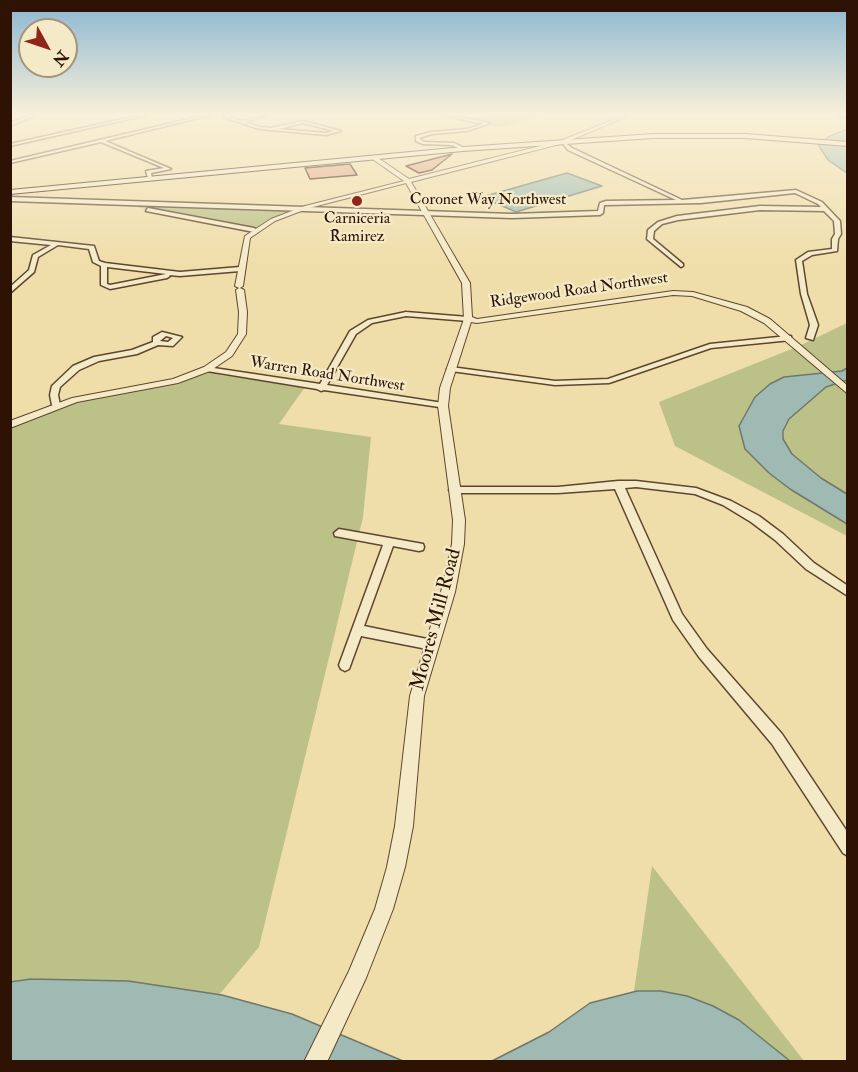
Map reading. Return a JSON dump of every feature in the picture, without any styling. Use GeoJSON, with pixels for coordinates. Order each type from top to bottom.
{"type":"FeatureCollection","features":[{"type":"Feature","properties":{"kind":"main road"},"geometry":{"type":"LineString","coordinates":[[10,191],[149,175],[281,165]]}},
{"type":"Feature","properties":{"kind":"street"},"geometry":{"type":"LineString","coordinates":[[149,175],[169,169],[160,165]]}},
{"type":"Feature","properties":{"kind":"street","name":"Moores Mill Road"},"geometry":{"type":"LineString","coordinates":[[315,1062],[384,909],[396,867],[404,826],[417,696],[458,544],[459,520],[443,406],[468,319],[466,284],[453,257],[406,182],[383,165]]}},
{"type":"Feature","properties":{"kind":"street"},"geometry":{"type":"LineString","coordinates":[[10,424],[56,405],[175,381],[207,369],[229,354],[242,334],[243,312],[239,288],[241,267],[247,237],[254,230],[296,210],[473,165]]}},
{"type":"Feature","properties":{"kind":"street"},"geometry":{"type":"LineString","coordinates":[[604,165],[684,202]]}},
{"type":"Feature","properties":{"kind":"street"},"geometry":{"type":"LineString","coordinates":[[42,200],[45,188]]}},
{"type":"Feature","properties":{"kind":"street","name":"Coronet Way Northwest"},"geometry":{"type":"LineString","coordinates":[[10,199],[427,215],[580,214],[600,213],[602,204],[606,203],[684,202],[796,191],[820,203],[837,221],[838,234],[835,239],[835,250],[810,253],[799,260],[804,294],[814,325],[810,338]]}},
{"type":"Feature","properties":{"kind":"street"},"geometry":{"type":"LineString","coordinates":[[125,204],[254,230]]}},
{"type":"Feature","properties":{"kind":"street"},"geometry":{"type":"LineString","coordinates":[[681,265],[650,239],[651,230],[660,223],[677,218],[760,208],[825,209]]}},
{"type":"Feature","properties":{"kind":"street"},"geometry":{"type":"LineString","coordinates":[[10,239],[92,247],[96,262],[104,265],[180,274]]}},
{"type":"Feature","properties":{"kind":"street"},"geometry":{"type":"LineString","coordinates":[[10,291],[32,271],[35,256],[58,243]]}},
{"type":"Feature","properties":{"kind":"street"},"geometry":{"type":"LineString","coordinates":[[104,265],[104,285],[110,286],[180,274],[241,267]]}},
{"type":"Feature","properties":{"kind":"street","name":"Ridgewood Road Northwest"},"geometry":{"type":"LineString","coordinates":[[321,389],[353,333],[370,321],[406,314],[477,321],[682,293],[744,309],[767,321],[848,391]]}},
{"type":"Feature","properties":{"kind":"street"},"geometry":{"type":"LineString","coordinates":[[452,369],[555,382],[609,381],[710,346],[788,338]]}},
{"type":"Feature","properties":{"kind":"street"},"geometry":{"type":"LineString","coordinates":[[56,405],[54,395],[56,386],[76,368],[97,359],[134,352],[157,344]]}},
{"type":"Feature","properties":{"kind":"street","name":"Warren Road Northwest"},"geometry":{"type":"LineString","coordinates":[[207,369],[321,389],[443,406]]}},
{"type":"Feature","properties":{"kind":"street"},"geometry":{"type":"LineString","coordinates":[[454,490],[558,490],[618,484],[683,488],[727,503],[763,525],[810,566],[848,592]]}},
{"type":"Feature","properties":{"kind":"street"},"geometry":{"type":"LineString","coordinates":[[618,484],[677,617],[703,653],[777,739],[848,848]]}},
{"type":"Feature","properties":{"kind":"street"},"geometry":{"type":"LineString","coordinates":[[339,533],[419,547]]}},
{"type":"Feature","properties":{"kind":"street"},"geometry":{"type":"LineString","coordinates":[[345,665],[388,543]]}},
{"type":"Feature","properties":{"kind":"street"},"geometry":{"type":"LineString","coordinates":[[357,630],[432,645]]}},
{"type":"Feature","properties":{"kind":"green space"},"geometry":{"type":"Polygon","coordinates":[[[126,205],[296,210],[254,230],[126,205]]]}},
{"type":"Feature","properties":{"kind":"green space"},"geometry":{"type":"Polygon","coordinates":[[[847,323],[847,536],[675,446],[659,402],[799,346],[847,323]]]}},
{"type":"Feature","properties":{"kind":"green space"},"geometry":{"type":"Polygon","coordinates":[[[207,367],[221,375],[305,387],[279,424],[371,437],[363,517],[259,947],[164,1061],[11,1062],[11,424],[53,403],[192,375],[207,367]]]}},
{"type":"Feature","properties":{"kind":"green space"},"geometry":{"type":"Polygon","coordinates":[[[652,866],[804,1061],[624,1061],[652,866]]]}},
{"type":"Feature","properties":{"kind":"water"},"geometry":{"type":"Polygon","coordinates":[[[835,165],[847,165],[847,173],[835,165]]]}},
{"type":"Feature","properties":{"kind":"water"},"geometry":{"type":"Polygon","coordinates":[[[567,173],[602,186],[516,212],[482,197],[567,173]]]}},
{"type":"Feature","properties":{"kind":"water"},"geometry":{"type":"Polygon","coordinates":[[[847,368],[847,380],[826,387],[789,419],[783,431],[783,439],[792,454],[821,478],[847,494],[847,524],[790,489],[769,473],[745,449],[739,426],[755,397],[770,384],[784,377],[842,371],[847,368]]]}},
{"type":"Feature","properties":{"kind":"water"},"geometry":{"type":"Polygon","coordinates":[[[31,979],[128,981],[222,995],[292,1014],[403,1061],[11,1061],[10,982],[31,979]]]}},
{"type":"Feature","properties":{"kind":"water"},"geometry":{"type":"Polygon","coordinates":[[[637,991],[661,991],[687,996],[713,1006],[739,1020],[790,1061],[492,1061],[549,1032],[590,1003],[637,991]]]}},
{"type":"Feature","properties":{"kind":"building"},"geometry":{"type":"Polygon","coordinates":[[[351,165],[357,175],[310,179],[305,168],[351,165]]]}},
{"type":"Feature","properties":{"kind":"building"},"geometry":{"type":"Polygon","coordinates":[[[438,165],[432,170],[419,173],[406,166],[438,165]]]}},
{"type":"Feature","properties":{"kind":"place","name":"Carniceria Ramirez"},"geometry":{"type":"Point","coordinates":[357,201]}}]}
